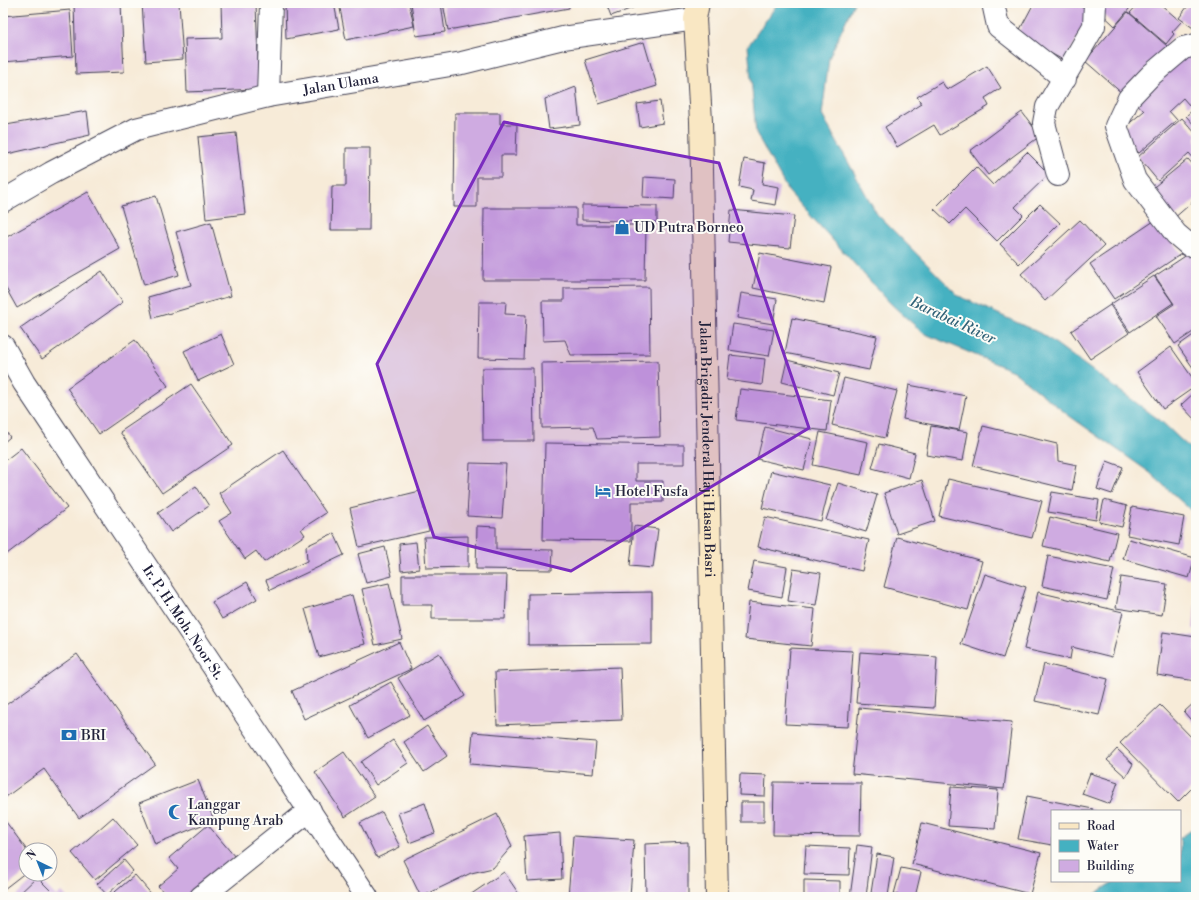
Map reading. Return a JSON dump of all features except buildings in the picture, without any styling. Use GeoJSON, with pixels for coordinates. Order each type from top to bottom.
{"type":"FeatureCollection","features":[{"type":"Feature","properties":{"kind":"main road","name":"Jalan Brigadir Jenderal Haji Hasan Basri"},"geometry":{"type":"LineString","coordinates":[[697,11],[701,121],[717,897]]}},
{"type":"Feature","properties":{"kind":"street"},"geometry":{"type":"LineString","coordinates":[[268,96],[272,3]]}},
{"type":"Feature","properties":{"kind":"street"},"geometry":{"type":"LineString","coordinates":[[994,3],[998,26],[1064,79]]}},
{"type":"Feature","properties":{"kind":"street"},"geometry":{"type":"LineString","coordinates":[[1058,175],[1044,123],[1047,107],[1094,26],[1095,3]]}},
{"type":"Feature","properties":{"kind":"street","name":"Jalan Ulama"},"geometry":{"type":"LineString","coordinates":[[3,201],[51,173],[136,129],[268,96],[462,63],[563,38],[697,11]]}},
{"type":"Feature","properties":{"kind":"street"},"geometry":{"type":"LineString","coordinates":[[1196,45],[1183,48],[1151,75],[1129,98],[1116,126],[1135,180],[1176,234],[1189,245],[1196,242]]}},
{"type":"Feature","properties":{"kind":"street","name":"Ir. P. H. Moh. Noor St."},"geometry":{"type":"LineString","coordinates":[[3,346],[28,389],[368,897]]}},
{"type":"Feature","properties":{"kind":"street"},"geometry":{"type":"LineString","coordinates":[[201,897],[310,810]]}},
{"type":"Feature","properties":{"kind":"highlighted area"},"geometry":{"type":"Polygon","coordinates":[[[504,122],[719,163],[809,428],[571,571],[434,537],[377,364],[504,122]]]}},
{"type":"Feature","properties":{"kind":"water","name":"Barabai River"},"geometry":{"type":"Polygon","coordinates":[[[778,3],[854,3],[829,58],[822,115],[877,214],[959,296],[1044,335],[1161,421],[1196,454],[1196,515],[1149,472],[1068,415],[1013,371],[923,333],[891,304],[788,191],[756,133],[748,46],[778,3]]]}},
{"type":"Feature","properties":{"kind":"water"},"geometry":{"type":"Polygon","coordinates":[[[1196,827],[1196,897],[1091,897],[1114,882],[1181,882],[1181,837],[1196,827]]]}},
{"type":"Feature","properties":{"kind":"place","name":"UD Putra Borneo"},"geometry":{"type":"Point","coordinates":[622,227]}},
{"type":"Feature","properties":{"kind":"place","name":"Hotel Fusfa"},"geometry":{"type":"Point","coordinates":[603,491]}},
{"type":"Feature","properties":{"kind":"place","name":"BRI"},"geometry":{"type":"Point","coordinates":[69,735]}},
{"type":"Feature","properties":{"kind":"place","name":"Langgar Kampung Arab"},"geometry":{"type":"Point","coordinates":[176,812]}}]}
